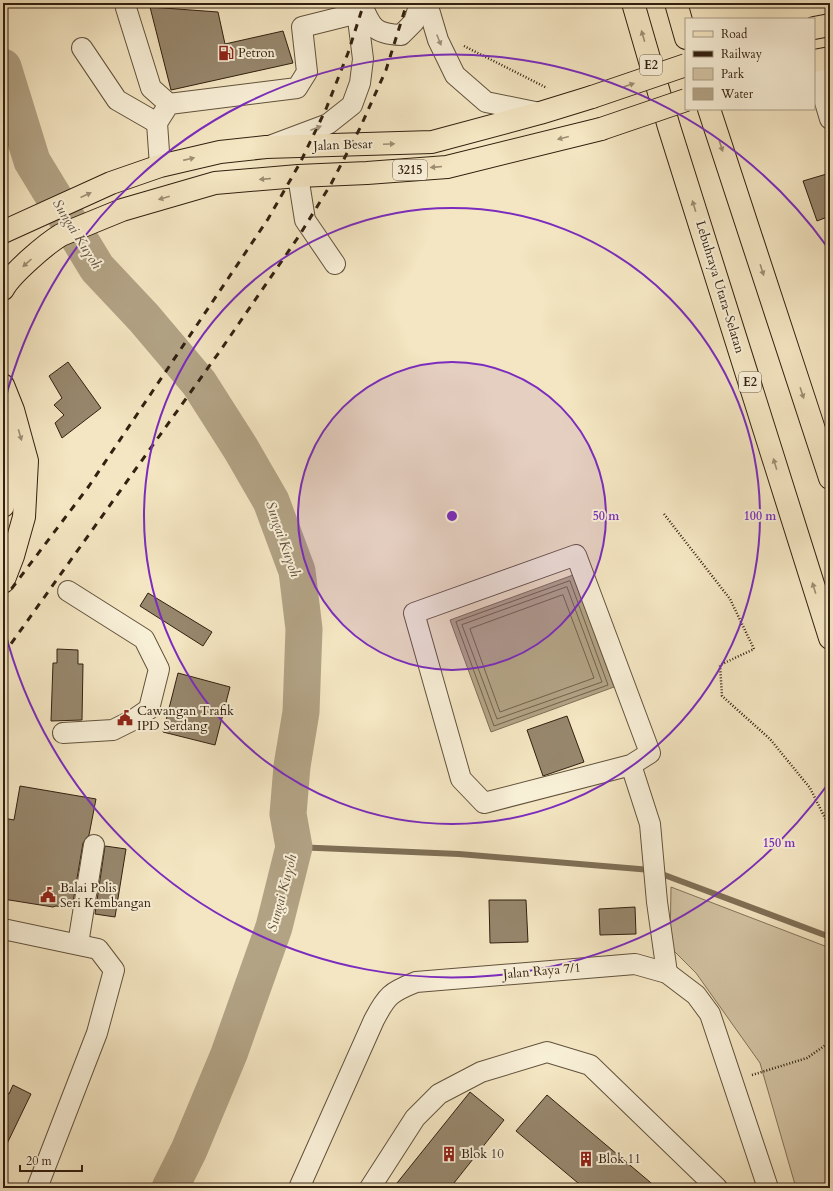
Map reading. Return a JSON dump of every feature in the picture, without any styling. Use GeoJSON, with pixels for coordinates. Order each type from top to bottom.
{"type":"FeatureCollection","features":[{"type":"Feature","properties":{"kind":"main road","name":"Lebuhraya Utara–Selatan"},"geometry":{"type":"LineString","coordinates":[[633,3],[672,134],[830,638]]}},
{"type":"Feature","properties":{"kind":"main road"},"geometry":{"type":"LineString","coordinates":[[676,3],[685,34]]}},
{"type":"Feature","properties":{"kind":"main road"},"geometry":{"type":"LineString","coordinates":[[815,28],[830,25]]}},
{"type":"Feature","properties":{"kind":"main road"},"geometry":{"type":"LineString","coordinates":[[815,61],[830,58]]}},
{"type":"Feature","properties":{"kind":"main road","name":"Jalan Besar"},"geometry":{"type":"LineString","coordinates":[[3,232],[111,183],[160,166],[220,152],[266,147],[432,142],[540,114],[685,66]]}},
{"type":"Feature","properties":{"kind":"main road","name":"3215"},"geometry":{"type":"LineString","coordinates":[[3,289],[17,272],[53,240],[122,210],[215,183],[298,176],[447,167],[601,129],[685,100]]}},
{"type":"Feature","properties":{"kind":"main road"},"geometry":{"type":"LineString","coordinates":[[709,110],[830,478]]}},
{"type":"Feature","properties":{"kind":"main road"},"geometry":{"type":"LineString","coordinates":[[3,385],[13,410],[27,461],[24,517],[13,556],[3,582]]}},
{"type":"Feature","properties":{"kind":"main road"},"geometry":{"type":"LineString","coordinates":[[3,440],[7,468],[6,496],[3,506]]}},
{"type":"Feature","properties":{"kind":"street"},"geometry":{"type":"LineString","coordinates":[[358,6],[370,24],[385,34],[401,35],[414,22],[420,3]]}},
{"type":"Feature","properties":{"kind":"street"},"geometry":{"type":"LineString","coordinates":[[427,3],[438,40],[455,75],[486,102],[540,114]]}},
{"type":"Feature","properties":{"kind":"street"},"geometry":{"type":"LineString","coordinates":[[126,8],[151,88],[169,104],[298,88],[307,72],[302,27],[358,6]]}},
{"type":"Feature","properties":{"kind":"street"},"geometry":{"type":"LineString","coordinates":[[266,147],[328,124],[352,105],[360,83],[363,59],[358,6]]}},
{"type":"Feature","properties":{"kind":"street"},"geometry":{"type":"LineString","coordinates":[[82,48],[117,100],[157,122]]}},
{"type":"Feature","properties":{"kind":"street"},"geometry":{"type":"LineString","coordinates":[[815,68],[830,119]]}},
{"type":"Feature","properties":{"kind":"street"},"geometry":{"type":"LineString","coordinates":[[160,166],[157,122],[169,104]]}},
{"type":"Feature","properties":{"kind":"street"},"geometry":{"type":"LineString","coordinates":[[298,176],[305,220],[335,264]]}},
{"type":"Feature","properties":{"kind":"street"},"geometry":{"type":"LineString","coordinates":[[576,554],[650,753],[631,765],[484,803],[462,779],[414,613],[576,554]]}},
{"type":"Feature","properties":{"kind":"street"},"geometry":{"type":"LineString","coordinates":[[63,733],[113,730],[133,720],[149,709],[159,669],[144,639],[68,591]]}},
{"type":"Feature","properties":{"kind":"street"},"geometry":{"type":"LineString","coordinates":[[631,765],[650,824],[657,902],[667,973]]}},
{"type":"Feature","properties":{"kind":"street"},"geometry":{"type":"LineString","coordinates":[[78,944],[94,845]]}},
{"type":"Feature","properties":{"kind":"street"},"geometry":{"type":"LineString","coordinates":[[3,929],[98,949],[114,970],[97,1033],[37,1188]]}},
{"type":"Feature","properties":{"kind":"street","name":"Jalan Raya 7/1"},"geometry":{"type":"LineString","coordinates":[[300,1188],[374,1020],[385,1000],[396,990],[416,982],[635,964],[667,973],[696,996],[710,1014],[768,1188]]}},
{"type":"Feature","properties":{"kind":"street"},"geometry":{"type":"LineString","coordinates":[[370,1188],[415,1118],[440,1094],[481,1072],[547,1052],[590,1065],[717,1188]]}},
{"type":"Feature","properties":{"kind":"path"},"geometry":{"type":"LineString","coordinates":[[438,40],[468,47],[546,88],[570,104]]}},
{"type":"Feature","properties":{"kind":"path"},"geometry":{"type":"LineString","coordinates":[[664,514],[730,599],[754,649],[720,665],[722,696],[770,739],[810,788],[830,828]]}},
{"type":"Feature","properties":{"kind":"path"},"geometry":{"type":"LineString","coordinates":[[732,1081],[807,1058],[830,1042]]}},
{"type":"Feature","properties":{"kind":"green space"},"geometry":{"type":"Polygon","coordinates":[[[671,887],[830,948],[830,1188],[796,1188],[760,1063],[696,973],[670,947],[671,887]]]}},
{"type":"Feature","properties":{"kind":"water"},"geometry":{"type":"Polygon","coordinates":[[[573,575],[614,687],[491,732],[450,620],[573,575]]]}},
{"type":"Feature","properties":{"kind":"building","name":"Petron"},"geometry":{"type":"Polygon","coordinates":[[[150,7],[218,12],[225,44],[283,31],[293,63],[171,90],[150,7]]]}},
{"type":"Feature","properties":{"kind":"building"},"geometry":{"type":"Polygon","coordinates":[[[830,173],[830,216],[817,221],[803,181],[830,173]]]}},
{"type":"Feature","properties":{"kind":"building"},"geometry":{"type":"Polygon","coordinates":[[[68,362],[101,408],[62,438],[55,423],[64,415],[54,405],[62,398],[49,376],[68,362]]]}},
{"type":"Feature","properties":{"kind":"building"},"geometry":{"type":"Polygon","coordinates":[[[148,593],[212,632],[203,646],[140,606],[148,593]]]}},
{"type":"Feature","properties":{"kind":"building"},"geometry":{"type":"Polygon","coordinates":[[[57,649],[78,650],[78,664],[83,664],[82,720],[51,721],[53,663],[57,663],[57,649]]]}},
{"type":"Feature","properties":{"kind":"building"},"geometry":{"type":"Polygon","coordinates":[[[178,673],[230,687],[215,745],[163,732],[178,673]]]}},
{"type":"Feature","properties":{"kind":"building"},"geometry":{"type":"Polygon","coordinates":[[[567,716],[584,762],[543,776],[527,730],[567,716]]]}},
{"type":"Feature","properties":{"kind":"building"},"geometry":{"type":"Polygon","coordinates":[[[20,786],[96,799],[89,835],[83,843],[72,908],[53,907],[3,899],[3,818],[14,820],[20,786]]]}},
{"type":"Feature","properties":{"kind":"building"},"geometry":{"type":"Polygon","coordinates":[[[105,846],[126,849],[115,917],[95,914],[105,846]]]}},
{"type":"Feature","properties":{"kind":"building"},"geometry":{"type":"Polygon","coordinates":[[[489,900],[526,900],[528,942],[490,943],[489,900]]]}},
{"type":"Feature","properties":{"kind":"building"},"geometry":{"type":"Polygon","coordinates":[[[635,907],[636,934],[600,935],[599,909],[635,907]]]}},
{"type":"Feature","properties":{"kind":"building"},"geometry":{"type":"Polygon","coordinates":[[[13,1085],[31,1094],[3,1152],[3,1092],[9,1094],[13,1085]]]}},
{"type":"Feature","properties":{"kind":"building","name":"Blok 10"},"geometry":{"type":"Polygon","coordinates":[[[470,1092],[504,1120],[450,1188],[393,1188],[470,1092]]]}},
{"type":"Feature","properties":{"kind":"building","name":"Blok 11"},"geometry":{"type":"Polygon","coordinates":[[[547,1095],[657,1188],[584,1188],[516,1131],[547,1095]]]}},
{"type":"Feature","properties":{"kind":"waterway","name":"Sungai Kuyoh"},"geometry":{"type":"LineString","coordinates":[[3,67],[32,161],[97,268],[144,318],[199,383],[241,449],[271,501],[297,571],[304,629],[301,712],[292,766],[288,814],[294,847],[274,927],[229,1054],[189,1150],[170,1188]]}},
{"type":"Feature","properties":{"kind":"waterway"},"geometry":{"type":"LineString","coordinates":[[294,847],[459,854],[651,870],[830,937]]}},
{"type":"Feature","properties":{"kind":"railway"},"geometry":{"type":"LineString","coordinates":[[3,600],[89,486],[268,219],[300,163],[326,109],[348,53],[364,3]]}},
{"type":"Feature","properties":{"kind":"railway"},"geometry":{"type":"LineString","coordinates":[[3,655],[220,351],[299,236],[331,184],[360,128],[386,70],[407,3]]}},
{"type":"Feature","properties":{"kind":"place","name":"Petron"},"geometry":{"type":"Point","coordinates":[226,53]}},
{"type":"Feature","properties":{"kind":"place","name":"Cawangan Trafik IPD Serdang"},"geometry":{"type":"Point","coordinates":[125,718]}},
{"type":"Feature","properties":{"kind":"place","name":"Balai Polis Seri Kembangan"},"geometry":{"type":"Point","coordinates":[48,895]}},
{"type":"Feature","properties":{"kind":"place","name":"Blok 10"},"geometry":{"type":"Point","coordinates":[449,1154]}},
{"type":"Feature","properties":{"kind":"place","name":"Blok 11"},"geometry":{"type":"Point","coordinates":[586,1159]}}]}
